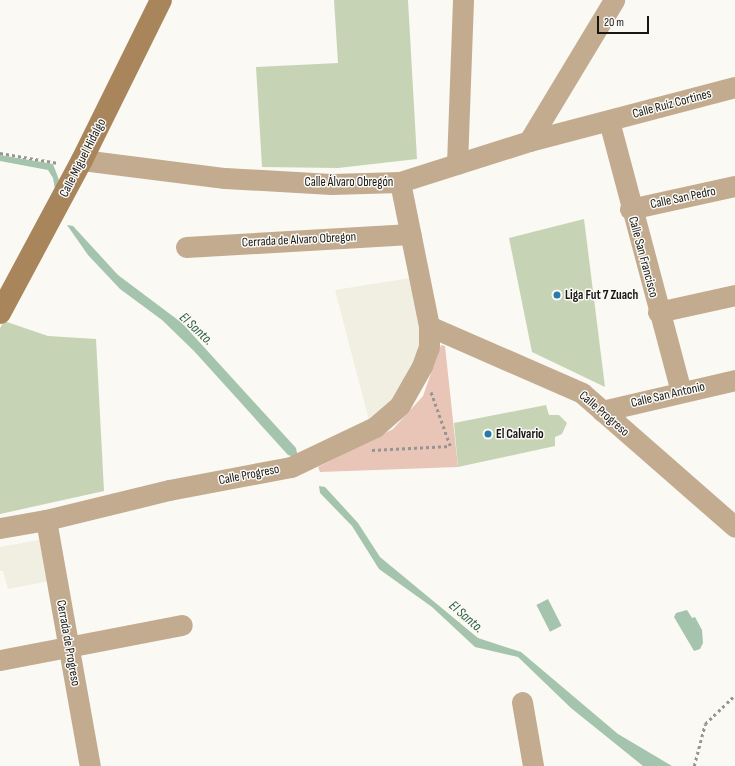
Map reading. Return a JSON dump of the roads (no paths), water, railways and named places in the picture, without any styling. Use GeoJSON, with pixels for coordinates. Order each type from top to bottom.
{"type":"FeatureCollection","features":[{"type":"Feature","properties":{"kind":"street","name":"Calle Miguel Hidalgo"},"geometry":{"type":"LineString","coordinates":[[0,313],[79,166],[162,0]]}},
{"type":"Feature","properties":{"kind":"street"},"geometry":{"type":"LineString","coordinates":[[457,164],[463,0]]}},
{"type":"Feature","properties":{"kind":"street"},"geometry":{"type":"LineString","coordinates":[[529,141],[614,0]]}},
{"type":"Feature","properties":{"kind":"street","name":"Calle Ruíz Cortines"},"geometry":{"type":"LineString","coordinates":[[609,121],[735,87]]}},
{"type":"Feature","properties":{"kind":"street","name":"Calle Álvaro Obregón"},"geometry":{"type":"LineString","coordinates":[[79,166],[225,178],[331,184],[400,182],[529,141],[609,121]]}},
{"type":"Feature","properties":{"kind":"street","name":"Calle San Francisco"},"geometry":{"type":"LineString","coordinates":[[609,121],[630,209],[681,392]]}},
{"type":"Feature","properties":{"kind":"street","name":"Calle Progreso"},"geometry":{"type":"LineString","coordinates":[[0,528],[46,520],[169,490],[290,467],[375,427],[400,405],[422,366],[428,347],[429,326],[400,182]]}},
{"type":"Feature","properties":{"kind":"street","name":"Calle San Pedro"},"geometry":{"type":"LineString","coordinates":[[630,209],[735,186]]}},
{"type":"Feature","properties":{"kind":"street","name":"Cerrada de Alvaro Obregon"},"geometry":{"type":"LineString","coordinates":[[186,247],[411,234]]}},
{"type":"Feature","properties":{"kind":"street"},"geometry":{"type":"LineString","coordinates":[[658,312],[735,295]]}},
{"type":"Feature","properties":{"kind":"street","name":"Calle Progreso"},"geometry":{"type":"LineString","coordinates":[[429,326],[557,380],[582,393],[735,527]]}},
{"type":"Feature","properties":{"kind":"street","name":"Calle San Antonio"},"geometry":{"type":"LineString","coordinates":[[602,411],[735,380]]}},
{"type":"Feature","properties":{"kind":"street","name":"Cerrada de Progreso"},"geometry":{"type":"LineString","coordinates":[[46,520],[90,766]]}},
{"type":"Feature","properties":{"kind":"street"},"geometry":{"type":"LineString","coordinates":[[0,660],[68,646],[182,626]]}},
{"type":"Feature","properties":{"kind":"street"},"geometry":{"type":"LineString","coordinates":[[522,702],[534,766]]}},
{"type":"Feature","properties":{"kind":"place","name":"Liga Fut 7 Zuach"},"geometry":{"type":"Point","coordinates":[557,295]}},
{"type":"Feature","properties":{"kind":"place","name":"El Calvario"},"geometry":{"type":"Point","coordinates":[488,434]}},
{"type":"Feature","properties":{"kind":"water label","name":"El Santo."},"geometry":{"type":"Point","coordinates":[196,329]}},
{"type":"Feature","properties":{"kind":"water label","name":"El Santo."},"geometry":{"type":"Point","coordinates":[466,617]}}]}
